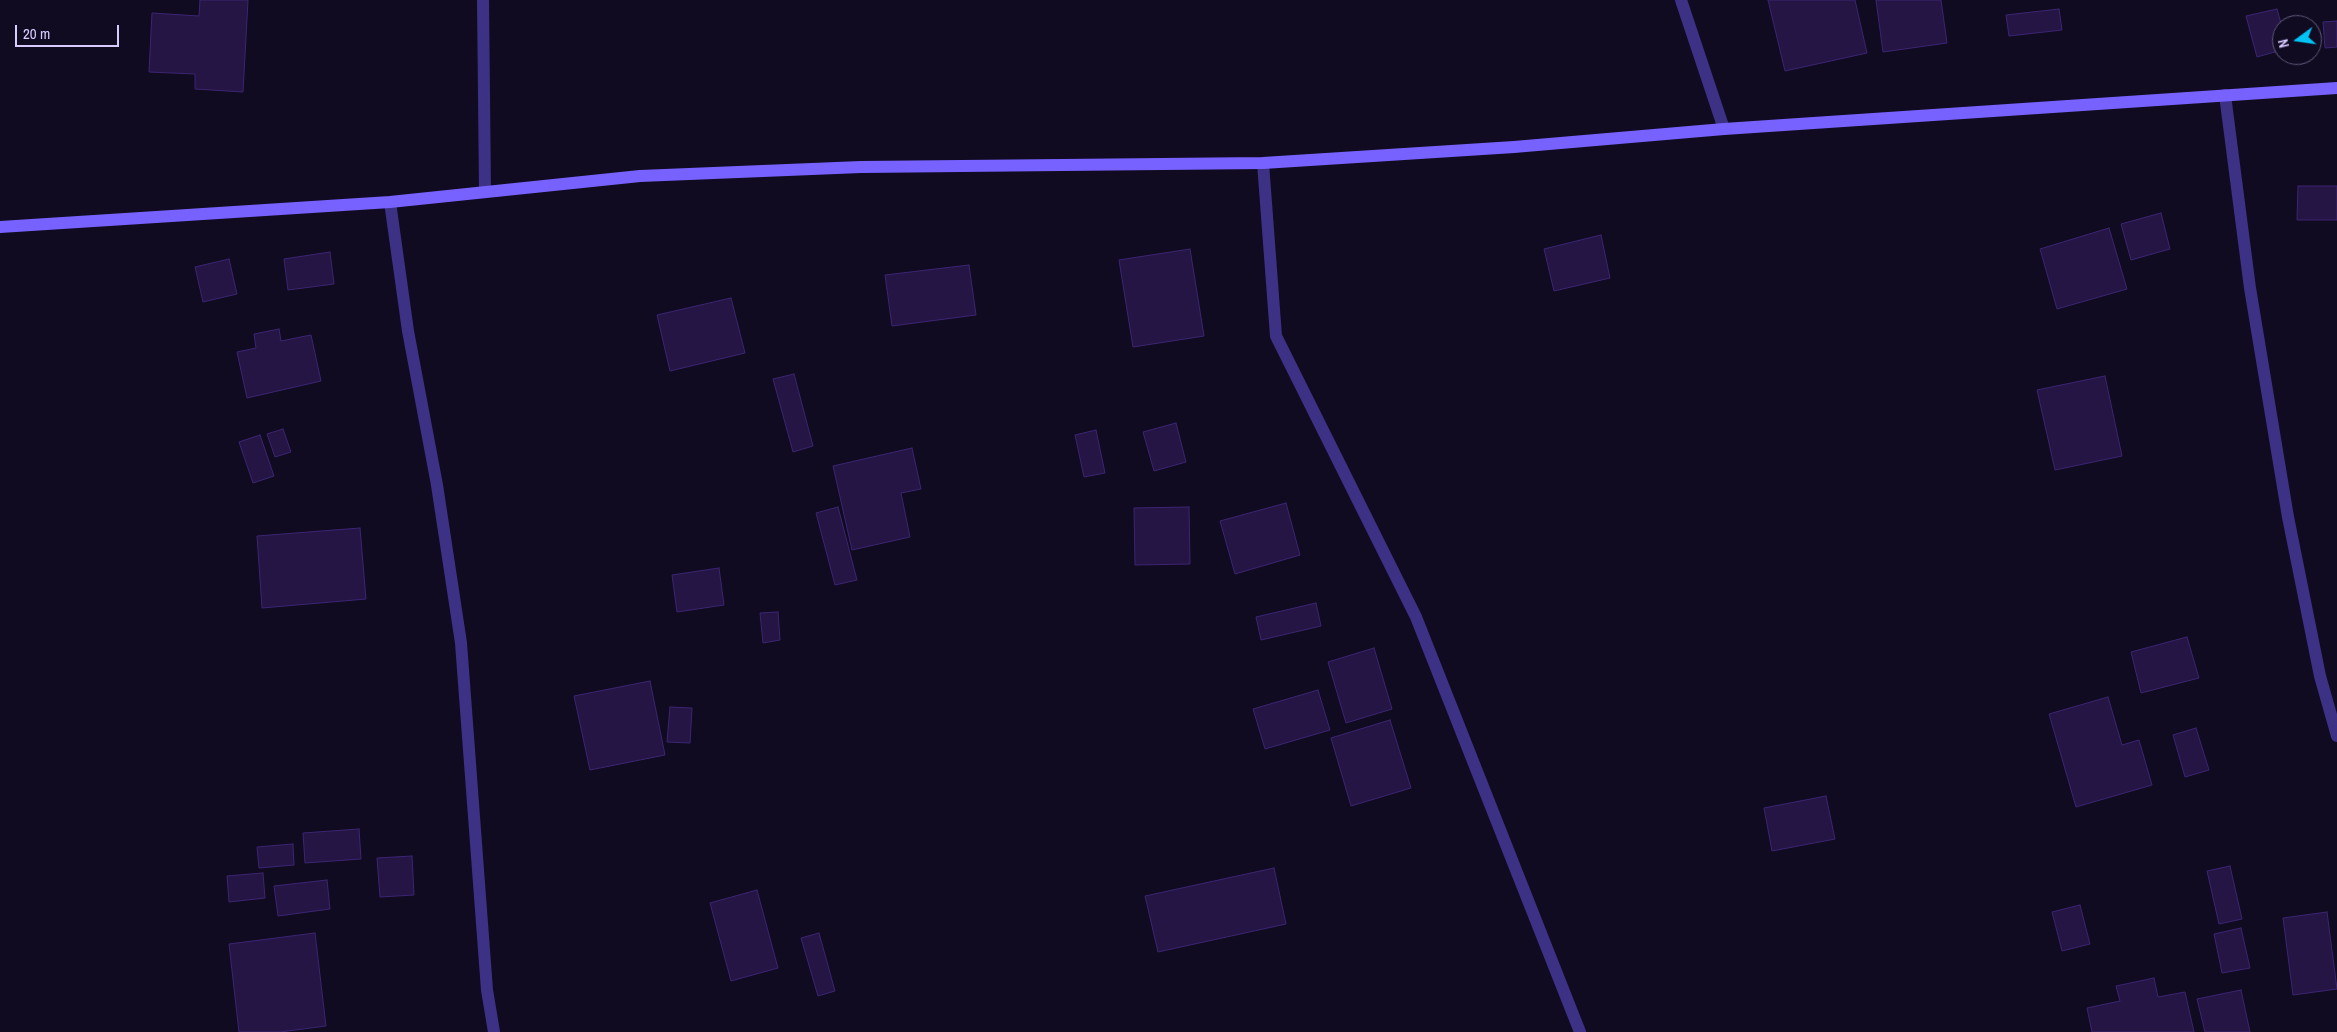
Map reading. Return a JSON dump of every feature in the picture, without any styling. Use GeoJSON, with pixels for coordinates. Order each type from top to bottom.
{"type":"FeatureCollection","features":[{"type":"Feature","properties":{"kind":"main road"},"geometry":{"type":"LineString","coordinates":[[0,227],[390,202],[640,176],[862,167],[1263,163],[1514,147],[1724,129],[2337,88]]}},
{"type":"Feature","properties":{"kind":"street"},"geometry":{"type":"LineString","coordinates":[[483,0],[485,191]]}},
{"type":"Feature","properties":{"kind":"street"},"geometry":{"type":"LineString","coordinates":[[1681,0],[1724,129]]}},
{"type":"Feature","properties":{"kind":"street"},"geometry":{"type":"LineString","coordinates":[[2225,95],[2250,288],[2288,517],[2320,676],[2337,736]]}},
{"type":"Feature","properties":{"kind":"street"},"geometry":{"type":"LineString","coordinates":[[1263,163],[1276,336],[1416,617],[1580,1032]]}},
{"type":"Feature","properties":{"kind":"street"},"geometry":{"type":"LineString","coordinates":[[390,202],[408,331],[437,484],[461,643],[487,990],[494,1032]]}},
{"type":"Feature","properties":{"kind":"building"},"geometry":{"type":"Polygon","coordinates":[[[200,0],[248,0],[243,92],[195,89],[195,74],[149,72],[152,13],[199,16],[200,0]]]}},
{"type":"Feature","properties":{"kind":"building"},"geometry":{"type":"Polygon","coordinates":[[[1768,0],[1855,0],[1867,53],[1785,71],[1768,0]]]}},
{"type":"Feature","properties":{"kind":"building"},"geometry":{"type":"Polygon","coordinates":[[[1876,0],[1941,0],[1947,43],[1883,52],[1876,0]]]}},
{"type":"Feature","properties":{"kind":"building"},"geometry":{"type":"Polygon","coordinates":[[[2059,9],[2062,30],[2009,36],[2006,15],[2059,9]]]}},
{"type":"Feature","properties":{"kind":"building"},"geometry":{"type":"Polygon","coordinates":[[[2277,9],[2279,15],[2272,15],[2272,53],[2257,57],[2246,16],[2277,9]]]}},
{"type":"Feature","properties":{"kind":"building"},"geometry":{"type":"Polygon","coordinates":[[[2337,21],[2337,47],[2325,48],[2323,22],[2337,21]]]}},
{"type":"Feature","properties":{"kind":"building"},"geometry":{"type":"Polygon","coordinates":[[[2298,186],[2337,186],[2337,220],[2297,220],[2298,186]]]}},
{"type":"Feature","properties":{"kind":"building"},"geometry":{"type":"Polygon","coordinates":[[[2161,213],[2170,249],[2131,260],[2121,224],[2161,213]]]}},
{"type":"Feature","properties":{"kind":"building"},"geometry":{"type":"Polygon","coordinates":[[[2109,228],[2127,289],[2057,309],[2040,249],[2109,228]]]}},
{"type":"Feature","properties":{"kind":"building"},"geometry":{"type":"Polygon","coordinates":[[[1601,235],[1610,278],[1554,291],[1544,249],[1601,235]]]}},
{"type":"Feature","properties":{"kind":"building"},"geometry":{"type":"Polygon","coordinates":[[[1190,249],[1204,336],[1133,347],[1119,260],[1190,249]]]}},
{"type":"Feature","properties":{"kind":"building"},"geometry":{"type":"Polygon","coordinates":[[[330,252],[334,284],[288,290],[284,259],[330,252]]]}},
{"type":"Feature","properties":{"kind":"building"},"geometry":{"type":"Polygon","coordinates":[[[229,259],[237,294],[203,302],[195,267],[229,259]]]}},
{"type":"Feature","properties":{"kind":"building"},"geometry":{"type":"Polygon","coordinates":[[[969,265],[976,315],[892,326],[885,275],[969,265]]]}},
{"type":"Feature","properties":{"kind":"building"},"geometry":{"type":"Polygon","coordinates":[[[731,298],[745,353],[670,371],[657,315],[731,298]]]}},
{"type":"Feature","properties":{"kind":"building"},"geometry":{"type":"Polygon","coordinates":[[[279,329],[281,341],[311,335],[321,381],[247,398],[237,352],[256,348],[254,334],[279,329]]]}},
{"type":"Feature","properties":{"kind":"building"},"geometry":{"type":"Polygon","coordinates":[[[794,374],[813,446],[793,452],[773,379],[794,374]]]}},
{"type":"Feature","properties":{"kind":"building"},"geometry":{"type":"Polygon","coordinates":[[[2105,376],[2122,456],[2055,470],[2037,390],[2105,376]]]}},
{"type":"Feature","properties":{"kind":"building"},"geometry":{"type":"Polygon","coordinates":[[[1176,423],[1186,462],[1154,471],[1143,432],[1176,423]]]}},
{"type":"Feature","properties":{"kind":"building"},"geometry":{"type":"Polygon","coordinates":[[[283,429],[291,452],[275,457],[267,434],[283,429]]]}},
{"type":"Feature","properties":{"kind":"building"},"geometry":{"type":"Polygon","coordinates":[[[1096,430],[1105,473],[1084,477],[1075,435],[1096,430]]]}},
{"type":"Feature","properties":{"kind":"building"},"geometry":{"type":"Polygon","coordinates":[[[260,435],[274,476],[253,483],[239,442],[260,435]]]}},
{"type":"Feature","properties":{"kind":"building"},"geometry":{"type":"Polygon","coordinates":[[[912,448],[921,489],[901,493],[910,537],[852,550],[833,466],[912,448]]]}},
{"type":"Feature","properties":{"kind":"building"},"geometry":{"type":"Polygon","coordinates":[[[1286,503],[1300,555],[1235,574],[1220,521],[1286,503]]]}},
{"type":"Feature","properties":{"kind":"building"},"geometry":{"type":"Polygon","coordinates":[[[838,507],[857,580],[835,585],[816,513],[838,507]]]}},
{"type":"Feature","properties":{"kind":"building"},"geometry":{"type":"Polygon","coordinates":[[[1189,507],[1190,564],[1135,565],[1134,508],[1189,507]]]}},
{"type":"Feature","properties":{"kind":"building"},"geometry":{"type":"Polygon","coordinates":[[[360,528],[366,599],[262,608],[257,536],[360,528]]]}},
{"type":"Feature","properties":{"kind":"building"},"geometry":{"type":"Polygon","coordinates":[[[719,568],[724,605],[677,612],[672,575],[719,568]]]}},
{"type":"Feature","properties":{"kind":"building"},"geometry":{"type":"Polygon","coordinates":[[[1316,603],[1321,626],[1261,640],[1256,617],[1316,603]]]}},
{"type":"Feature","properties":{"kind":"building"},"geometry":{"type":"Polygon","coordinates":[[[778,612],[780,640],[763,643],[760,613],[778,612]]]}},
{"type":"Feature","properties":{"kind":"building"},"geometry":{"type":"Polygon","coordinates":[[[2187,637],[2199,678],[2141,693],[2131,652],[2187,637]]]}},
{"type":"Feature","properties":{"kind":"building"},"geometry":{"type":"Polygon","coordinates":[[[1374,648],[1392,709],[1346,723],[1328,662],[1374,648]]]}},
{"type":"Feature","properties":{"kind":"building"},"geometry":{"type":"Polygon","coordinates":[[[650,681],[665,755],[590,770],[574,696],[650,681]]]}},
{"type":"Feature","properties":{"kind":"building"},"geometry":{"type":"Polygon","coordinates":[[[1318,690],[1330,730],[1265,749],[1253,709],[1318,690]]]}},
{"type":"Feature","properties":{"kind":"building"},"geometry":{"type":"Polygon","coordinates":[[[2108,697],[2122,745],[2139,740],[2152,785],[2076,807],[2049,714],[2108,697]]]}},
{"type":"Feature","properties":{"kind":"building"},"geometry":{"type":"Polygon","coordinates":[[[670,707],[692,708],[690,743],[667,742],[670,707]]]}},
{"type":"Feature","properties":{"kind":"building"},"geometry":{"type":"Polygon","coordinates":[[[1390,720],[1411,788],[1351,806],[1331,738],[1390,720]]]}},
{"type":"Feature","properties":{"kind":"building"},"geometry":{"type":"Polygon","coordinates":[[[2196,728],[2209,770],[2185,777],[2173,735],[2196,728]]]}},
{"type":"Feature","properties":{"kind":"building"},"geometry":{"type":"Polygon","coordinates":[[[1826,796],[1835,839],[1772,851],[1764,808],[1826,796]]]}},
{"type":"Feature","properties":{"kind":"building"},"geometry":{"type":"Polygon","coordinates":[[[359,829],[361,859],[305,863],[303,833],[359,829]]]}},
{"type":"Feature","properties":{"kind":"building"},"geometry":{"type":"Polygon","coordinates":[[[293,844],[294,865],[259,868],[257,847],[293,844]]]}},
{"type":"Feature","properties":{"kind":"building"},"geometry":{"type":"Polygon","coordinates":[[[412,856],[414,895],[380,897],[377,858],[412,856]]]}},
{"type":"Feature","properties":{"kind":"building"},"geometry":{"type":"Polygon","coordinates":[[[2230,866],[2242,919],[2219,924],[2207,871],[2230,866]]]}},
{"type":"Feature","properties":{"kind":"building"},"geometry":{"type":"Polygon","coordinates":[[[1274,868],[1286,924],[1158,952],[1145,896],[1274,868]]]}},
{"type":"Feature","properties":{"kind":"building"},"geometry":{"type":"Polygon","coordinates":[[[263,873],[265,898],[229,902],[227,876],[263,873]]]}},
{"type":"Feature","properties":{"kind":"building"},"geometry":{"type":"Polygon","coordinates":[[[327,880],[330,909],[278,916],[274,886],[327,880]]]}},
{"type":"Feature","properties":{"kind":"building"},"geometry":{"type":"Polygon","coordinates":[[[757,890],[778,968],[731,981],[710,903],[757,890]]]}},
{"type":"Feature","properties":{"kind":"building"},"geometry":{"type":"Polygon","coordinates":[[[2080,905],[2090,944],[2062,951],[2052,912],[2080,905]]]}},
{"type":"Feature","properties":{"kind":"building"},"geometry":{"type":"Polygon","coordinates":[[[2327,912],[2337,989],[2293,995],[2283,918],[2327,912]]]}},
{"type":"Feature","properties":{"kind":"building"},"geometry":{"type":"Polygon","coordinates":[[[2241,928],[2250,968],[2222,973],[2214,934],[2241,928]]]}},
{"type":"Feature","properties":{"kind":"building"},"geometry":{"type":"Polygon","coordinates":[[[315,933],[326,1026],[280,1032],[239,1032],[229,944],[315,933]]]}},
{"type":"Feature","properties":{"kind":"building"},"geometry":{"type":"Polygon","coordinates":[[[819,933],[835,991],[818,996],[801,938],[819,933]]]}},
{"type":"Feature","properties":{"kind":"building"},"geometry":{"type":"Polygon","coordinates":[[[2154,978],[2158,997],[2185,992],[2194,1032],[2092,1032],[2087,1008],[2120,1001],[2116,986],[2154,978]]]}},
{"type":"Feature","properties":{"kind":"building"},"geometry":{"type":"Polygon","coordinates":[[[2241,990],[2250,1032],[2205,1032],[2197,999],[2241,990]]]}}]}
